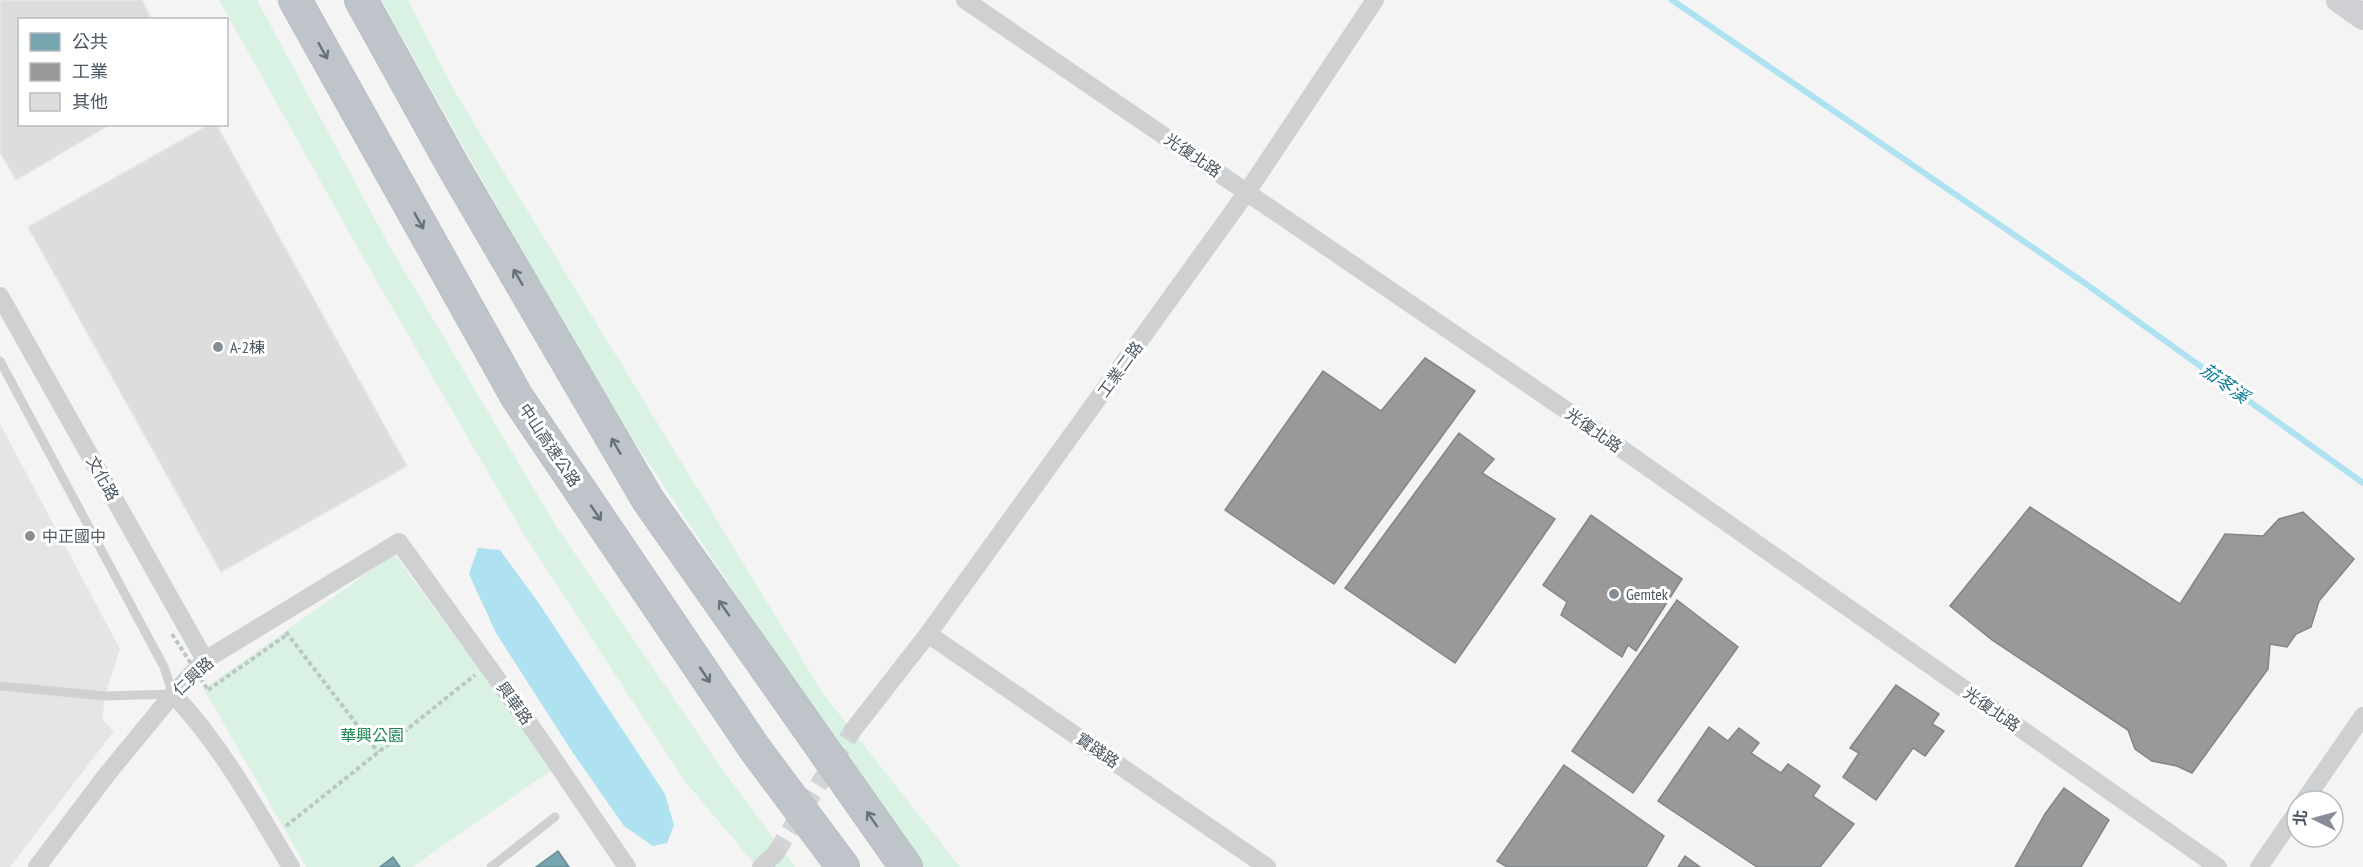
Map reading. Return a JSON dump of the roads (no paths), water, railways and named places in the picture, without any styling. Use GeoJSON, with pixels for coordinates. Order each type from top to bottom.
{"type":"FeatureCollection","features":[{"type":"Feature","properties":{"kind":"highway","name":"中山高速公路"},"geometry":{"type":"LineString","coordinates":[[295,0],[517,397],[754,749],[843,867]]}},
{"type":"Feature","properties":{"kind":"highway"},"geometry":{"type":"LineString","coordinates":[[361,0],[453,166],[648,500],[906,867]]}},
{"type":"Feature","properties":{"kind":"street","name":"光復北路"},"geometry":{"type":"LineString","coordinates":[[965,0],[1576,417],[2218,867]]}},
{"type":"Feature","properties":{"kind":"street","name":"工業二路"},"geometry":{"type":"LineString","coordinates":[[853,730],[928,634],[1247,192],[1375,0]]}},
{"type":"Feature","properties":{"kind":"street"},"geometry":{"type":"LineString","coordinates":[[2339,0],[2363,17]]}},
{"type":"Feature","properties":{"kind":"street","name":"文化路"},"geometry":{"type":"LineString","coordinates":[[0,296],[205,660]]}},
{"type":"Feature","properties":{"kind":"street","name":"仁興路"},"geometry":{"type":"LineString","coordinates":[[37,867],[108,773],[173,694],[205,660],[399,542]]}},
{"type":"Feature","properties":{"kind":"street","name":"興華路"},"geometry":{"type":"LineString","coordinates":[[399,542],[540,739],[627,867]]}},
{"type":"Feature","properties":{"kind":"street","name":"實踐路"},"geometry":{"type":"LineString","coordinates":[[928,634],[1267,867]]}},
{"type":"Feature","properties":{"kind":"street"},"geometry":{"type":"LineString","coordinates":[[173,694],[200,723],[229,765],[291,867]]}},
{"type":"Feature","properties":{"kind":"street"},"geometry":{"type":"LineString","coordinates":[[2312,789],[2363,716]]}},
{"type":"Feature","properties":{"kind":"street"},"geometry":{"type":"LineString","coordinates":[[2259,867],[2285,829]]}},
{"type":"Feature","properties":{"kind":"street"},"geometry":{"type":"LineString","coordinates":[[760,867],[775,854]]}},
{"type":"Feature","properties":{"kind":"lane"},"geometry":{"type":"LineString","coordinates":[[0,361],[159,656],[173,694],[105,696],[0,686]]}},
{"type":"Feature","properties":{"kind":"lane"},"geometry":{"type":"LineString","coordinates":[[490,867],[555,817]]}},
{"type":"Feature","properties":{"kind":"water"},"geometry":{"type":"Polygon","coordinates":[[[478,548],[500,550],[538,602],[665,794],[674,825],[667,843],[653,846],[624,826],[571,750],[496,633],[469,574],[478,548]]]}},
{"type":"Feature","properties":{"kind":"waterway","name":"茄苳溪"},"geometry":{"type":"LineString","coordinates":[[1672,0],[2086,284],[2363,483]]}},
{"type":"Feature","properties":{"kind":"tunnel"},"geometry":{"type":"LineString","coordinates":[[775,854],[853,730]]}},
{"type":"Feature","properties":{"kind":"place","name":"A-2棟"},"geometry":{"type":"Point","coordinates":[218,347]}},
{"type":"Feature","properties":{"kind":"place","name":"中正國中"},"geometry":{"type":"Point","coordinates":[30,536]}},
{"type":"Feature","properties":{"kind":"place","name":"Gemtek"},"geometry":{"type":"Point","coordinates":[1614,594]}},
{"type":"Feature","properties":{"kind":"park label","name":"華興公園"},"geometry":{"type":"Point","coordinates":[372,735]}}]}
